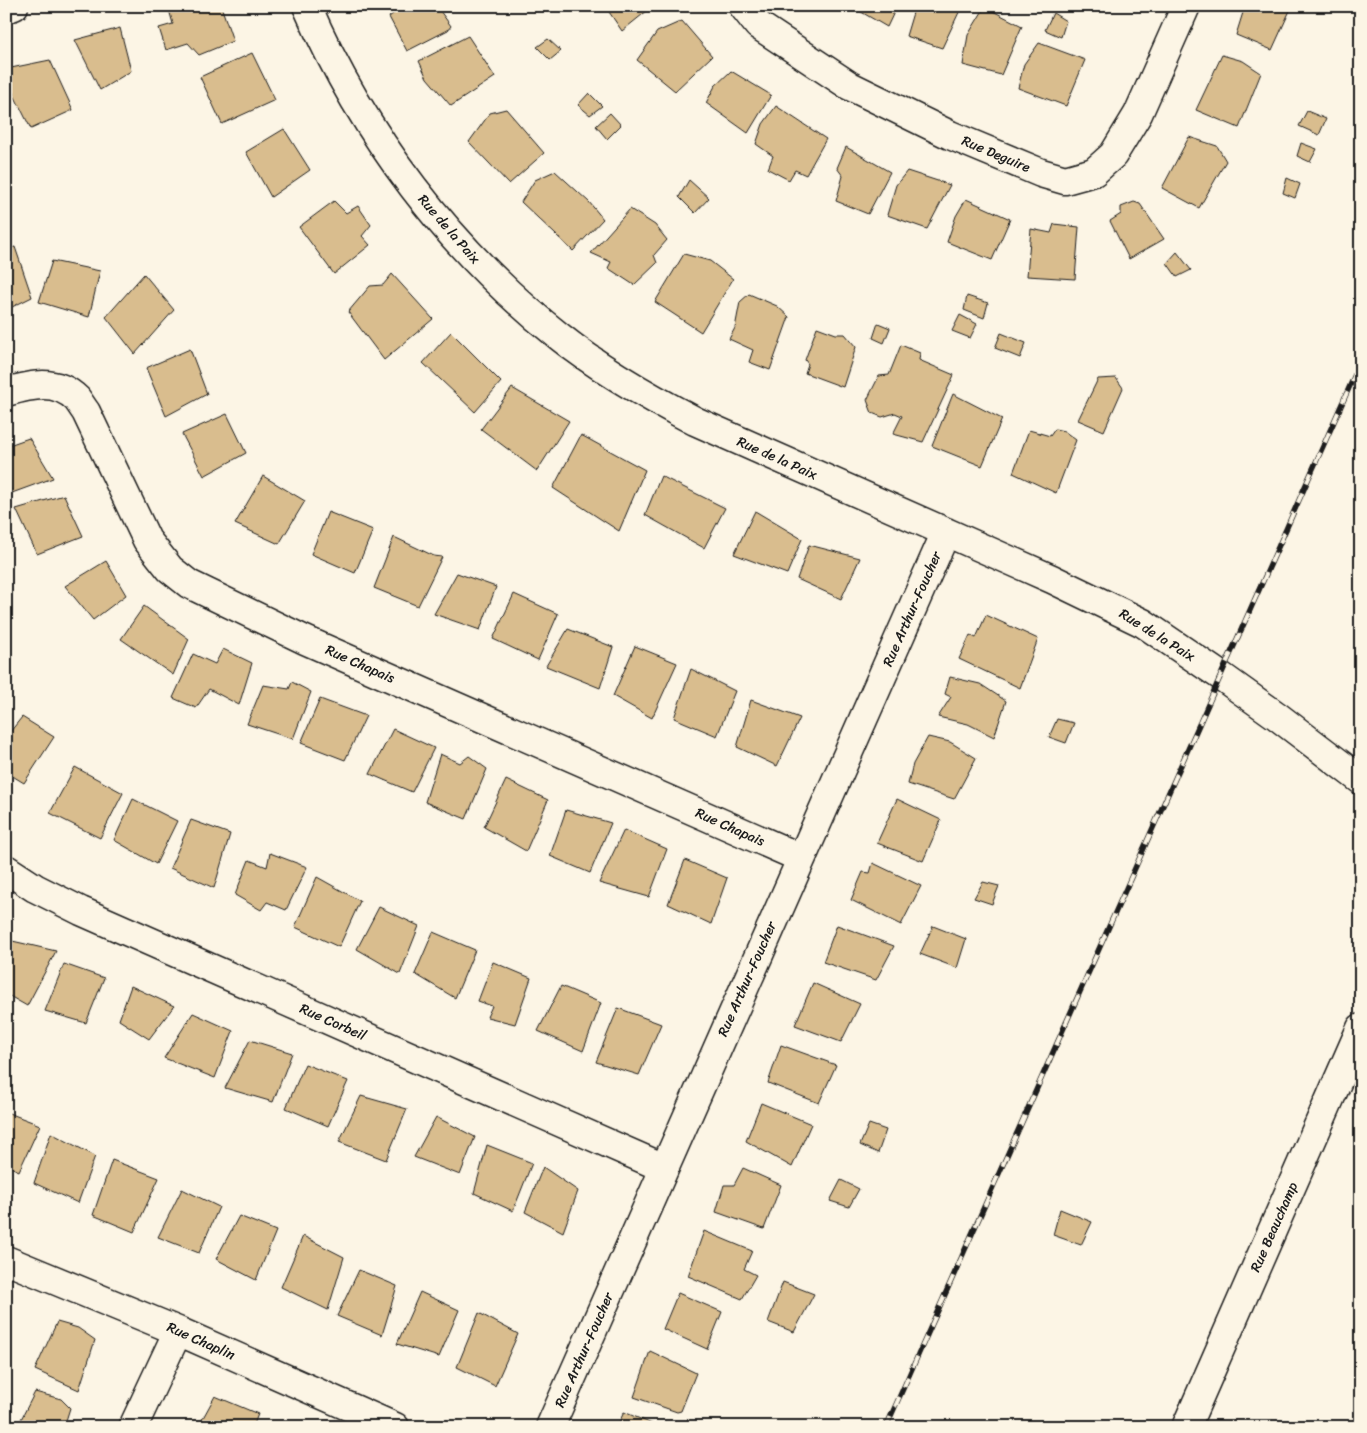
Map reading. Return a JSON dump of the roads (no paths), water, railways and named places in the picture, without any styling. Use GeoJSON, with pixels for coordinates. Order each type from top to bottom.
{"type":"FeatureCollection","features":[{"type":"Feature","properties":{"kind":"street"},"geometry":{"type":"LineString","coordinates":[[6,9],[14,6]]}},
{"type":"Feature","properties":{"kind":"street","name":"Rue de la Paix"},"geometry":{"type":"LineString","coordinates":[[307,6],[354,100],[373,130],[429,208],[480,265],[560,338],[601,367],[695,421],[1052,579],[1143,623],[1253,699],[1361,780]]}},
{"type":"Feature","properties":{"kind":"street","name":"Rue Deguire"},"geometry":{"type":"LineString","coordinates":[[743,6],[758,25],[850,86],[950,134],[1041,173],[1064,180],[1094,172],[1113,155],[1138,114],[1186,6]]}},
{"type":"Feature","properties":{"kind":"street","name":"Rue Chapais"},"geometry":{"type":"LineString","coordinates":[[6,392],[46,384],[60,387],[76,399],[86,412],[147,540],[170,568],[197,589],[305,640],[801,858]]}},
{"type":"Feature","properties":{"kind":"street","name":"Rue Arthur-Foucher"},"geometry":{"type":"LineString","coordinates":[[550,1427],[946,532]]}},
{"type":"Feature","properties":{"kind":"street","name":"Rue Corbeil"},"geometry":{"type":"LineString","coordinates":[[6,869],[35,888],[81,911],[664,1168]]}},
{"type":"Feature","properties":{"kind":"street","name":"Rue Beauchamp"},"geometry":{"type":"LineString","coordinates":[[1186,1427],[1361,1028]]}},
{"type":"Feature","properties":{"kind":"street","name":"Rue Chaplin"},"geometry":{"type":"LineString","coordinates":[[6,1260],[178,1331],[395,1427]]}},
{"type":"Feature","properties":{"kind":"street"},"geometry":{"type":"LineString","coordinates":[[133,1427],[178,1331]]}},
{"type":"Feature","properties":{"kind":"railway"},"geometry":{"type":"LineString","coordinates":[[886,1427],[1361,361]]}}]}
